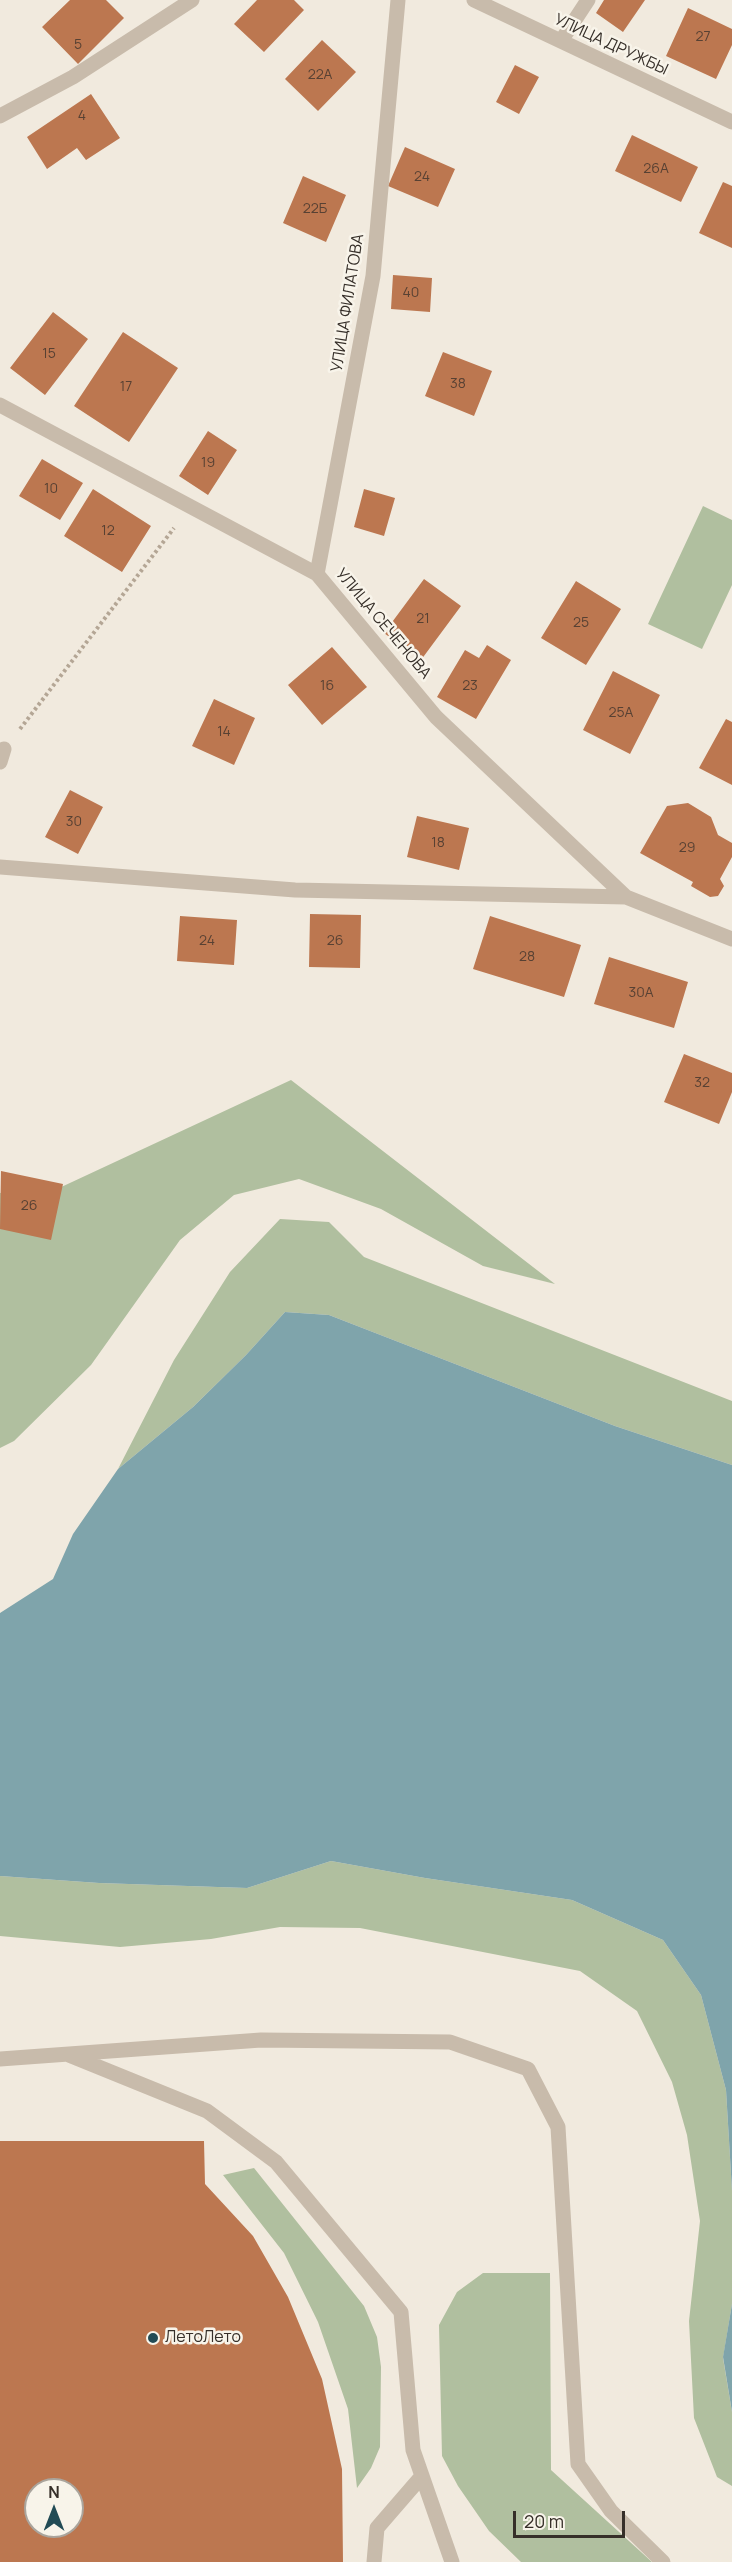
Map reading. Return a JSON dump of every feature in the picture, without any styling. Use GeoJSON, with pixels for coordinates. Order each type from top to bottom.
{"type":"FeatureCollection","features":[{"type":"Feature","properties":{"kind":"street"},"geometry":{"type":"LineString","coordinates":[[0,116],[73,77],[192,0]]}},
{"type":"Feature","properties":{"kind":"street","name":"УЛИЦА ФИЛАТОВА"},"geometry":{"type":"LineString","coordinates":[[317,574],[373,276],[398,0]]}},
{"type":"Feature","properties":{"kind":"street","name":"УЛИЦА ДРУЖБЫ"},"geometry":{"type":"LineString","coordinates":[[474,0],[732,122]]}},
{"type":"Feature","properties":{"kind":"street"},"geometry":{"type":"LineString","coordinates":[[561,41],[588,0]]}},
{"type":"Feature","properties":{"kind":"street","name":"УЛИЦА СЕЧЕНОВА"},"geometry":{"type":"LineString","coordinates":[[0,405],[317,574],[436,717],[626,897]]}},
{"type":"Feature","properties":{"kind":"street","name":"УЛИЦА СЕЧЕНОВА"},"geometry":{"type":"LineString","coordinates":[[0,867],[295,890],[626,897],[732,939]]}},
{"type":"Feature","properties":{"kind":"street"},"geometry":{"type":"LineString","coordinates":[[0,2059],[261,2040],[450,2042],[528,2069],[558,2127],[578,2464],[611,2511],[663,2562]]}},
{"type":"Feature","properties":{"kind":"street"},"geometry":{"type":"LineString","coordinates":[[66,2054],[207,2111],[276,2162],[401,2312],[413,2450],[452,2562]]}},
{"type":"Feature","properties":{"kind":"street"},"geometry":{"type":"LineString","coordinates":[[374,2562],[377,2528],[422,2476]]}},
{"type":"Feature","properties":{"kind":"path"},"geometry":{"type":"LineString","coordinates":[[2,756],[191,506]]}},
{"type":"Feature","properties":{"kind":"green space"},"geometry":{"type":"Polygon","coordinates":[[[703,506],[732,520],[732,585],[702,649],[648,624],[703,506]]]}},
{"type":"Feature","properties":{"kind":"green space"},"geometry":{"type":"Polygon","coordinates":[[[291,1080],[555,1284],[483,1266],[381,1209],[299,1179],[234,1195],[180,1240],[91,1365],[14,1441],[0,1448],[0,1193],[57,1189],[291,1080]]]}},
{"type":"Feature","properties":{"kind":"green space"},"geometry":{"type":"Polygon","coordinates":[[[280,1219],[329,1222],[364,1257],[732,1401],[732,1465],[615,1426],[329,1315],[285,1312],[246,1355],[193,1407],[118,1469],[174,1360],[230,1272],[280,1219]]]}},
{"type":"Feature","properties":{"kind":"green space"},"geometry":{"type":"Polygon","coordinates":[[[331,1861],[572,1900],[663,1940],[701,1995],[726,2090],[732,2191],[732,2304],[723,2358],[732,2412],[732,2486],[717,2477],[694,2418],[689,2321],[700,2221],[687,2135],[672,2082],[637,2011],[580,1971],[360,1928],[280,1927],[211,1939],[120,1947],[0,1936],[0,1876],[99,1883],[247,1888],[331,1861]]]}},
{"type":"Feature","properties":{"kind":"green space"},"geometry":{"type":"Polygon","coordinates":[[[254,2168],[364,2306],[377,2337],[381,2367],[380,2447],[371,2468],[357,2488],[348,2409],[318,2322],[284,2253],[223,2175],[254,2168]]]}},
{"type":"Feature","properties":{"kind":"green space"},"geometry":{"type":"Polygon","coordinates":[[[483,2273],[550,2273],[551,2470],[652,2562],[521,2562],[489,2531],[458,2486],[442,2456],[439,2325],[457,2292],[483,2273]]]}},
{"type":"Feature","properties":{"kind":"water"},"geometry":{"type":"Polygon","coordinates":[[[285,1312],[329,1315],[615,1426],[732,1465],[732,2191],[726,2090],[701,1995],[663,1940],[572,1900],[331,1861],[247,1888],[99,1883],[0,1876],[0,1613],[53,1579],[73,1534],[118,1469],[193,1407],[246,1355],[285,1312]]]}},
{"type":"Feature","properties":{"kind":"water"},"geometry":{"type":"Polygon","coordinates":[[[732,2304],[732,2412],[723,2357],[732,2304]]]}},
{"type":"Feature","properties":{"kind":"building"},"geometry":{"type":"Polygon","coordinates":[[[70,0],[106,0],[124,18],[78,64],[42,27],[70,0]]]}},
{"type":"Feature","properties":{"kind":"building"},"geometry":{"type":"Polygon","coordinates":[[[257,0],[294,0],[304,10],[264,52],[234,24],[257,0]]]}},
{"type":"Feature","properties":{"kind":"building"},"geometry":{"type":"Polygon","coordinates":[[[604,0],[645,0],[623,32],[596,13],[604,0]]]}},
{"type":"Feature","properties":{"kind":"building"},"geometry":{"type":"Polygon","coordinates":[[[688,8],[732,29],[732,45],[716,79],[666,56],[688,8]]]}},
{"type":"Feature","properties":{"kind":"building"},"geometry":{"type":"Polygon","coordinates":[[[322,40],[356,72],[318,111],[285,79],[322,40]]]}},
{"type":"Feature","properties":{"kind":"building"},"geometry":{"type":"Polygon","coordinates":[[[515,65],[539,77],[519,114],[496,102],[515,65]]]}},
{"type":"Feature","properties":{"kind":"building"},"geometry":{"type":"Polygon","coordinates":[[[91,94],[120,138],[86,160],[77,148],[47,169],[27,137],[91,94]]]}},
{"type":"Feature","properties":{"kind":"building"},"geometry":{"type":"Polygon","coordinates":[[[632,135],[698,167],[681,202],[615,171],[632,135]]]}},
{"type":"Feature","properties":{"kind":"building"},"geometry":{"type":"Polygon","coordinates":[[[405,147],[455,169],[438,207],[388,186],[405,147]]]}},
{"type":"Feature","properties":{"kind":"building"},"geometry":{"type":"Polygon","coordinates":[[[303,176],[346,195],[326,242],[283,223],[303,176]]]}},
{"type":"Feature","properties":{"kind":"building"},"geometry":{"type":"Polygon","coordinates":[[[723,182],[732,186],[732,248],[699,233],[723,182]]]}},
{"type":"Feature","properties":{"kind":"building"},"geometry":{"type":"Polygon","coordinates":[[[393,275],[432,278],[430,312],[391,309],[393,275]]]}},
{"type":"Feature","properties":{"kind":"building"},"geometry":{"type":"Polygon","coordinates":[[[53,312],[88,339],[45,395],[10,368],[53,312]]]}},
{"type":"Feature","properties":{"kind":"building"},"geometry":{"type":"Polygon","coordinates":[[[123,332],[178,368],[129,442],[74,406],[123,332]]]}},
{"type":"Feature","properties":{"kind":"building"},"geometry":{"type":"Polygon","coordinates":[[[443,352],[492,371],[474,416],[425,396],[443,352]]]}},
{"type":"Feature","properties":{"kind":"building"},"geometry":{"type":"Polygon","coordinates":[[[208,431],[237,450],[208,495],[179,476],[208,431]]]}},
{"type":"Feature","properties":{"kind":"building"},"geometry":{"type":"Polygon","coordinates":[[[42,459],[83,483],[60,520],[19,496],[42,459]]]}},
{"type":"Feature","properties":{"kind":"building"},"geometry":{"type":"Polygon","coordinates":[[[93,489],[151,526],[122,572],[64,536],[93,489]]]}},
{"type":"Feature","properties":{"kind":"building"},"geometry":{"type":"Polygon","coordinates":[[[364,489],[395,498],[384,536],[354,527],[364,489]]]}},
{"type":"Feature","properties":{"kind":"building"},"geometry":{"type":"Polygon","coordinates":[[[424,579],[461,606],[421,660],[384,633],[424,579]]]}},
{"type":"Feature","properties":{"kind":"building"},"geometry":{"type":"Polygon","coordinates":[[[576,581],[621,609],[586,665],[541,638],[576,581]]]}},
{"type":"Feature","properties":{"kind":"building"},"geometry":{"type":"Polygon","coordinates":[[[487,645],[511,660],[476,719],[437,697],[465,650],[479,658],[487,645]]]}},
{"type":"Feature","properties":{"kind":"building"},"geometry":{"type":"Polygon","coordinates":[[[332,647],[367,687],[322,725],[288,685],[332,647]]]}},
{"type":"Feature","properties":{"kind":"building"},"geometry":{"type":"Polygon","coordinates":[[[613,671],[660,695],[630,754],[583,730],[613,671]]]}},
{"type":"Feature","properties":{"kind":"building"},"geometry":{"type":"Polygon","coordinates":[[[214,699],[255,718],[234,765],[192,746],[214,699]]]}},
{"type":"Feature","properties":{"kind":"building"},"geometry":{"type":"Polygon","coordinates":[[[726,719],[732,722],[732,785],[699,768],[726,719]]]}},
{"type":"Feature","properties":{"kind":"building"},"geometry":{"type":"Polygon","coordinates":[[[70,790],[103,807],[78,854],[45,837],[70,790]]]}},
{"type":"Feature","properties":{"kind":"building"},"geometry":{"type":"Polygon","coordinates":[[[688,803],[711,817],[718,835],[732,843],[732,857],[720,879],[724,886],[718,896],[710,897],[691,886],[693,882],[640,853],[667,806],[688,803]]]}},
{"type":"Feature","properties":{"kind":"building"},"geometry":{"type":"Polygon","coordinates":[[[417,816],[469,828],[459,870],[407,857],[417,816]]]}},
{"type":"Feature","properties":{"kind":"building"},"geometry":{"type":"Polygon","coordinates":[[[310,914],[361,915],[360,968],[309,967],[310,914]]]}},
{"type":"Feature","properties":{"kind":"building"},"geometry":{"type":"Polygon","coordinates":[[[180,916],[237,920],[234,965],[177,961],[180,916]]]}},
{"type":"Feature","properties":{"kind":"building"},"geometry":{"type":"Polygon","coordinates":[[[490,916],[581,945],[564,997],[473,969],[490,916]]]}},
{"type":"Feature","properties":{"kind":"building"},"geometry":{"type":"Polygon","coordinates":[[[609,957],[688,982],[674,1028],[594,1004],[609,957]]]}},
{"type":"Feature","properties":{"kind":"building"},"geometry":{"type":"Polygon","coordinates":[[[684,1054],[732,1073],[732,1092],[719,1124],[664,1102],[684,1054]]]}},
{"type":"Feature","properties":{"kind":"building"},"geometry":{"type":"Polygon","coordinates":[[[1,1171],[63,1184],[51,1240],[0,1229],[1,1171]]]}},
{"type":"Feature","properties":{"kind":"building","name":"ЛетоЛето"},"geometry":{"type":"Polygon","coordinates":[[[0,2141],[204,2141],[205,2184],[253,2236],[288,2297],[322,2379],[342,2469],[343,2562],[0,2562],[0,2141]]]}},
{"type":"Feature","properties":{"kind":"place","name":"ЛетоЛето"},"geometry":{"type":"Point","coordinates":[153,2338]}}]}
